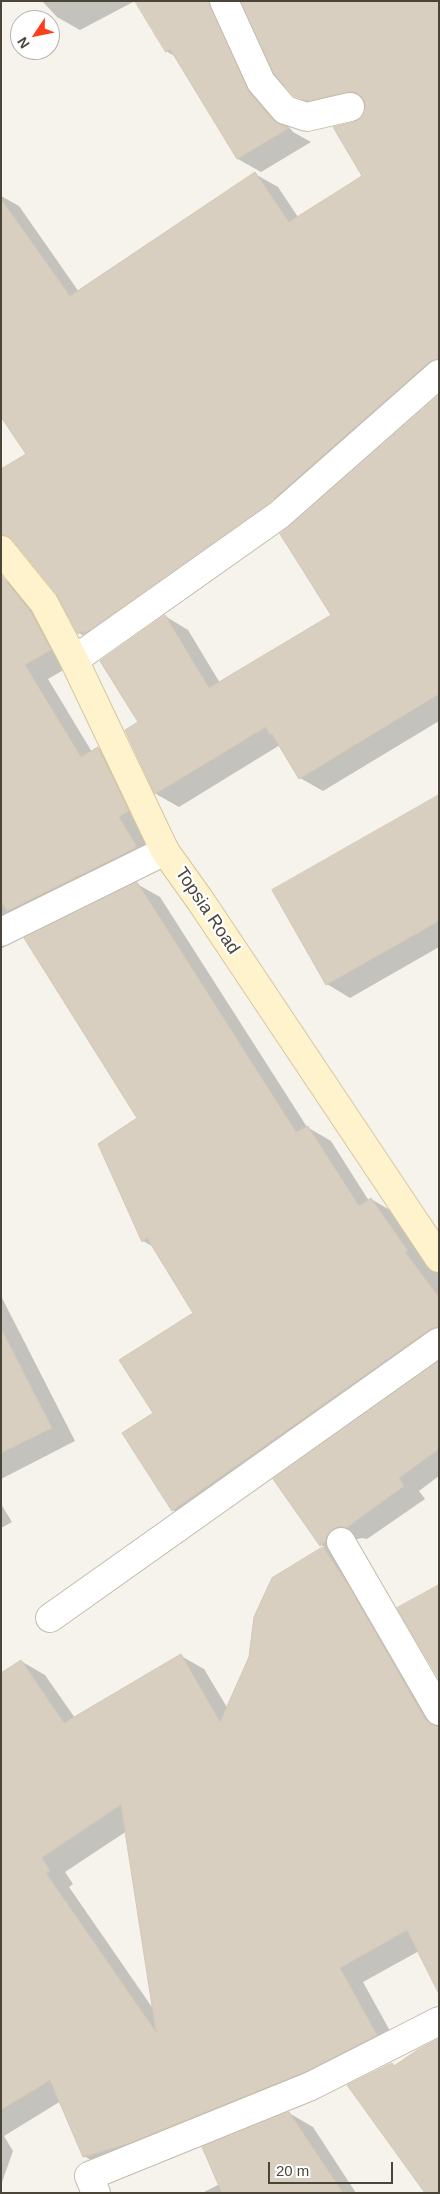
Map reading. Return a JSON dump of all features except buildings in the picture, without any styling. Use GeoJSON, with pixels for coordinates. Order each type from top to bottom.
{"type":"FeatureCollection","features":[{"type":"Feature","properties":{"kind":"street"},"geometry":{"type":"LineString","coordinates":[[224,1],[261,82],[285,110],[307,117],[350,107]]}},
{"type":"Feature","properties":{"kind":"street"},"geometry":{"type":"LineString","coordinates":[[74,660],[279,515],[439,374]]}},
{"type":"Feature","properties":{"kind":"street","name":"Topsia Road"},"geometry":{"type":"LineString","coordinates":[[1,550],[44,603],[74,660],[165,851],[202,903],[439,1258]]}},
{"type":"Feature","properties":{"kind":"street"},"geometry":{"type":"LineString","coordinates":[[1,932],[165,851]]}},
{"type":"Feature","properties":{"kind":"street"},"geometry":{"type":"LineString","coordinates":[[50,1618],[439,1342]]}},
{"type":"Feature","properties":{"kind":"street"},"geometry":{"type":"LineString","coordinates":[[341,1542],[439,1711]]}},
{"type":"Feature","properties":{"kind":"street"},"geometry":{"type":"LineString","coordinates":[[96,2193],[89,2176],[311,2086],[439,2021]]}}]}
